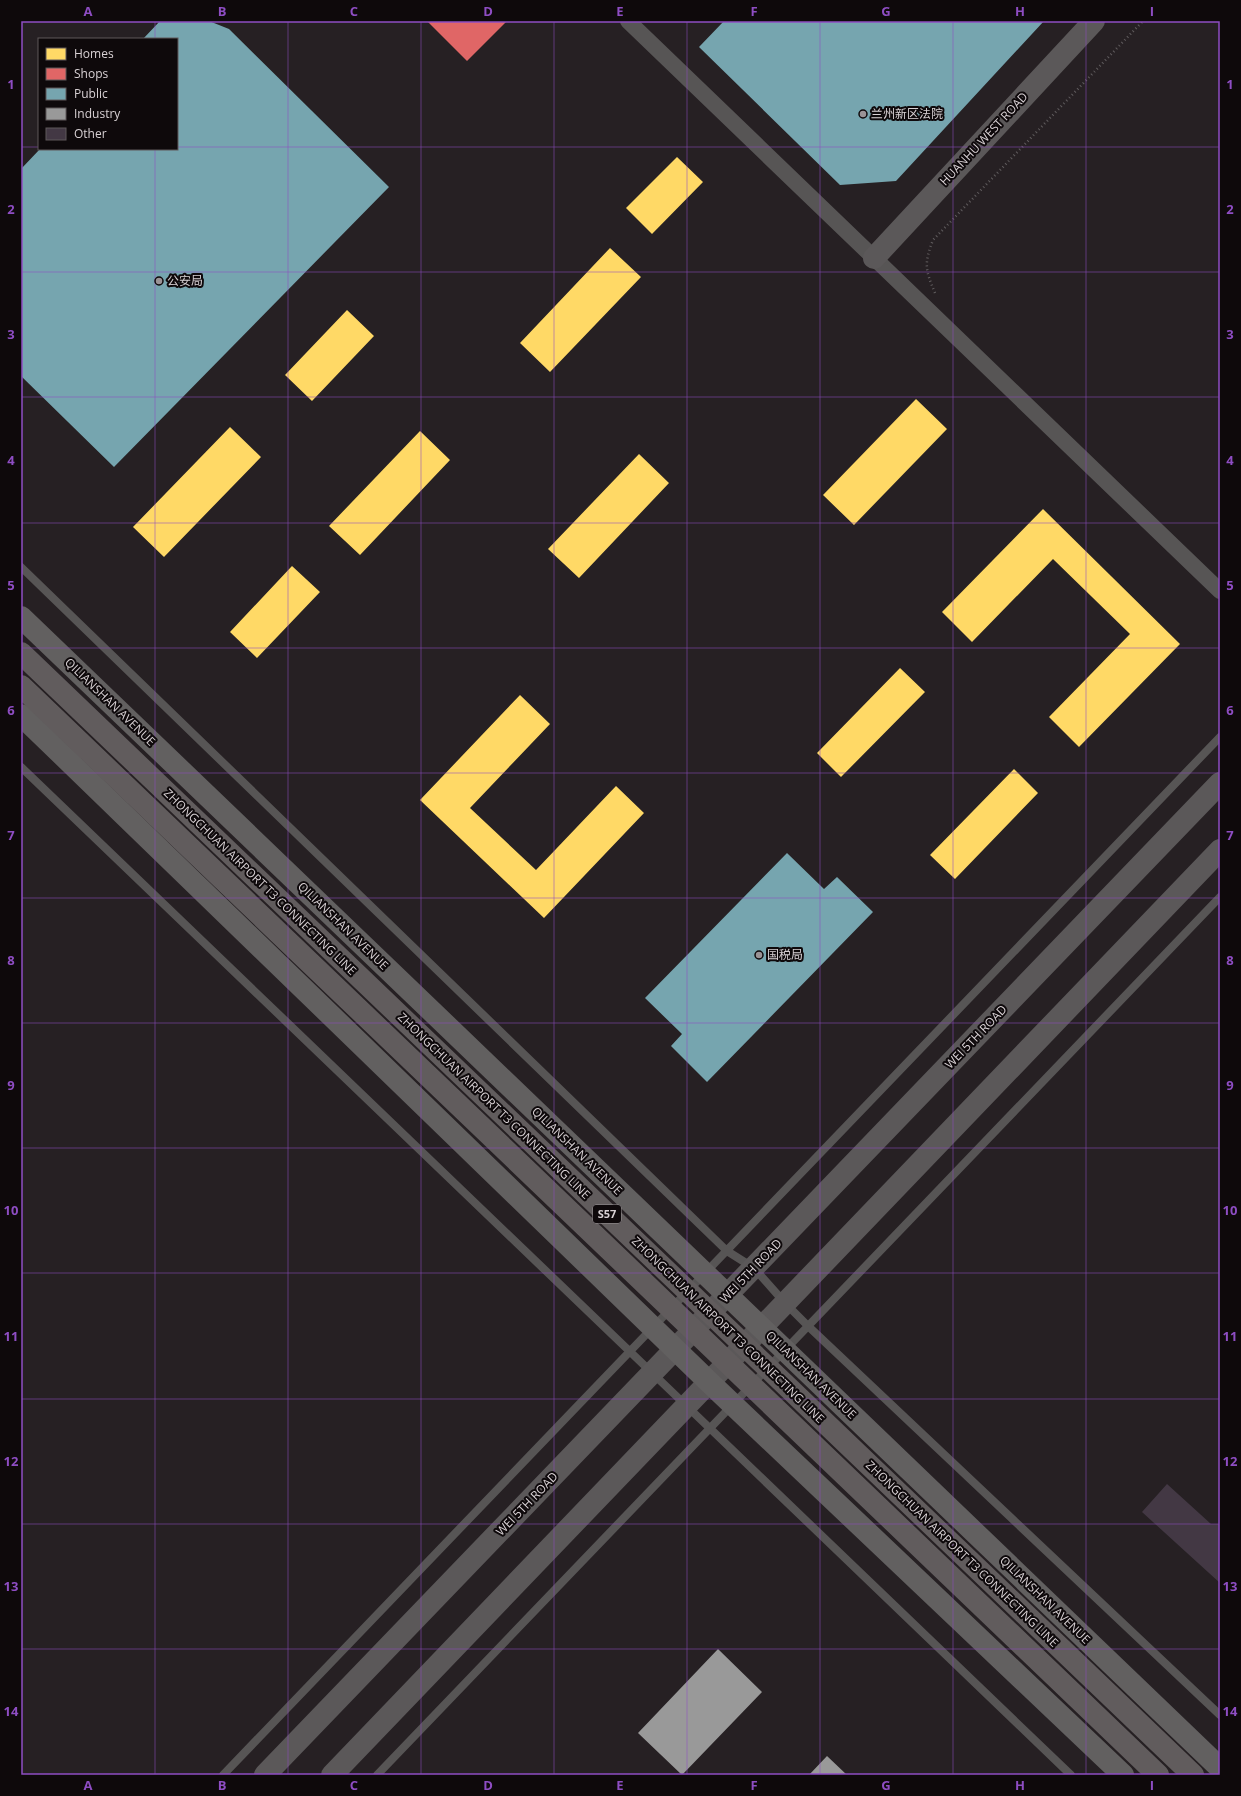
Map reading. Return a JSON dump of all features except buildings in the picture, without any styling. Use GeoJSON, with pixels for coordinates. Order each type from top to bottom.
{"type":"FeatureCollection","features":[{"type":"Feature","properties":{"kind":"highway","name":"ZHONGCHUAN AIRPORT T3 CONNECTING LINE"},"geometry":{"type":"LineString","coordinates":[[21,653],[1193,1775]]}},
{"type":"Feature","properties":{"kind":"highway","name":"ZHONGCHUAN AIRPORT T3 CONNECTING LINE"},"geometry":{"type":"LineString","coordinates":[[21,686],[1158,1775]]}},
{"type":"Feature","properties":{"kind":"main road","name":"QILIANSHAN AVENUE"},"geometry":{"type":"LineString","coordinates":[[21,617],[1220,1768]]}},
{"type":"Feature","properties":{"kind":"main road"},"geometry":{"type":"LineString","coordinates":[[21,715],[710,1382],[1123,1775]]}},
{"type":"Feature","properties":{"kind":"street"},"geometry":{"type":"LineString","coordinates":[[628,21],[1220,591]]}},
{"type":"Feature","properties":{"kind":"street","name":"HUANHU WEST ROAD"},"geometry":{"type":"LineString","coordinates":[[874,258],[1094,21]]}},
{"type":"Feature","properties":{"kind":"street","name":"WEI 5TH ROAD"},"geometry":{"type":"LineString","coordinates":[[265,1775],[728,1296],[1220,783]]}},
{"type":"Feature","properties":{"kind":"street"},"geometry":{"type":"LineString","coordinates":[[332,1775],[1220,850]]}},
{"type":"Feature","properties":{"kind":"lane"},"geometry":{"type":"LineString","coordinates":[[21,567],[727,1250],[754,1268],[808,1326],[1220,1715]]}},
{"type":"Feature","properties":{"kind":"lane"},"geometry":{"type":"LineString","coordinates":[[223,1775],[1220,737]]}},
{"type":"Feature","properties":{"kind":"lane"},"geometry":{"type":"LineString","coordinates":[[21,768],[1071,1775]]}},
{"type":"Feature","properties":{"kind":"lane"},"geometry":{"type":"LineString","coordinates":[[377,1775],[1220,897]]}},
{"type":"Feature","properties":{"kind":"path"},"geometry":{"type":"LineString","coordinates":[[933,240],[1144,21]]}},
{"type":"Feature","properties":{"kind":"place","name":"兰州新区法院"},"geometry":{"type":"Point","coordinates":[863,114]}},
{"type":"Feature","properties":{"kind":"place","name":"公安局"},"geometry":{"type":"Point","coordinates":[159,281]}},
{"type":"Feature","properties":{"kind":"place","name":"国税局"},"geometry":{"type":"Point","coordinates":[759,955]}}]}
